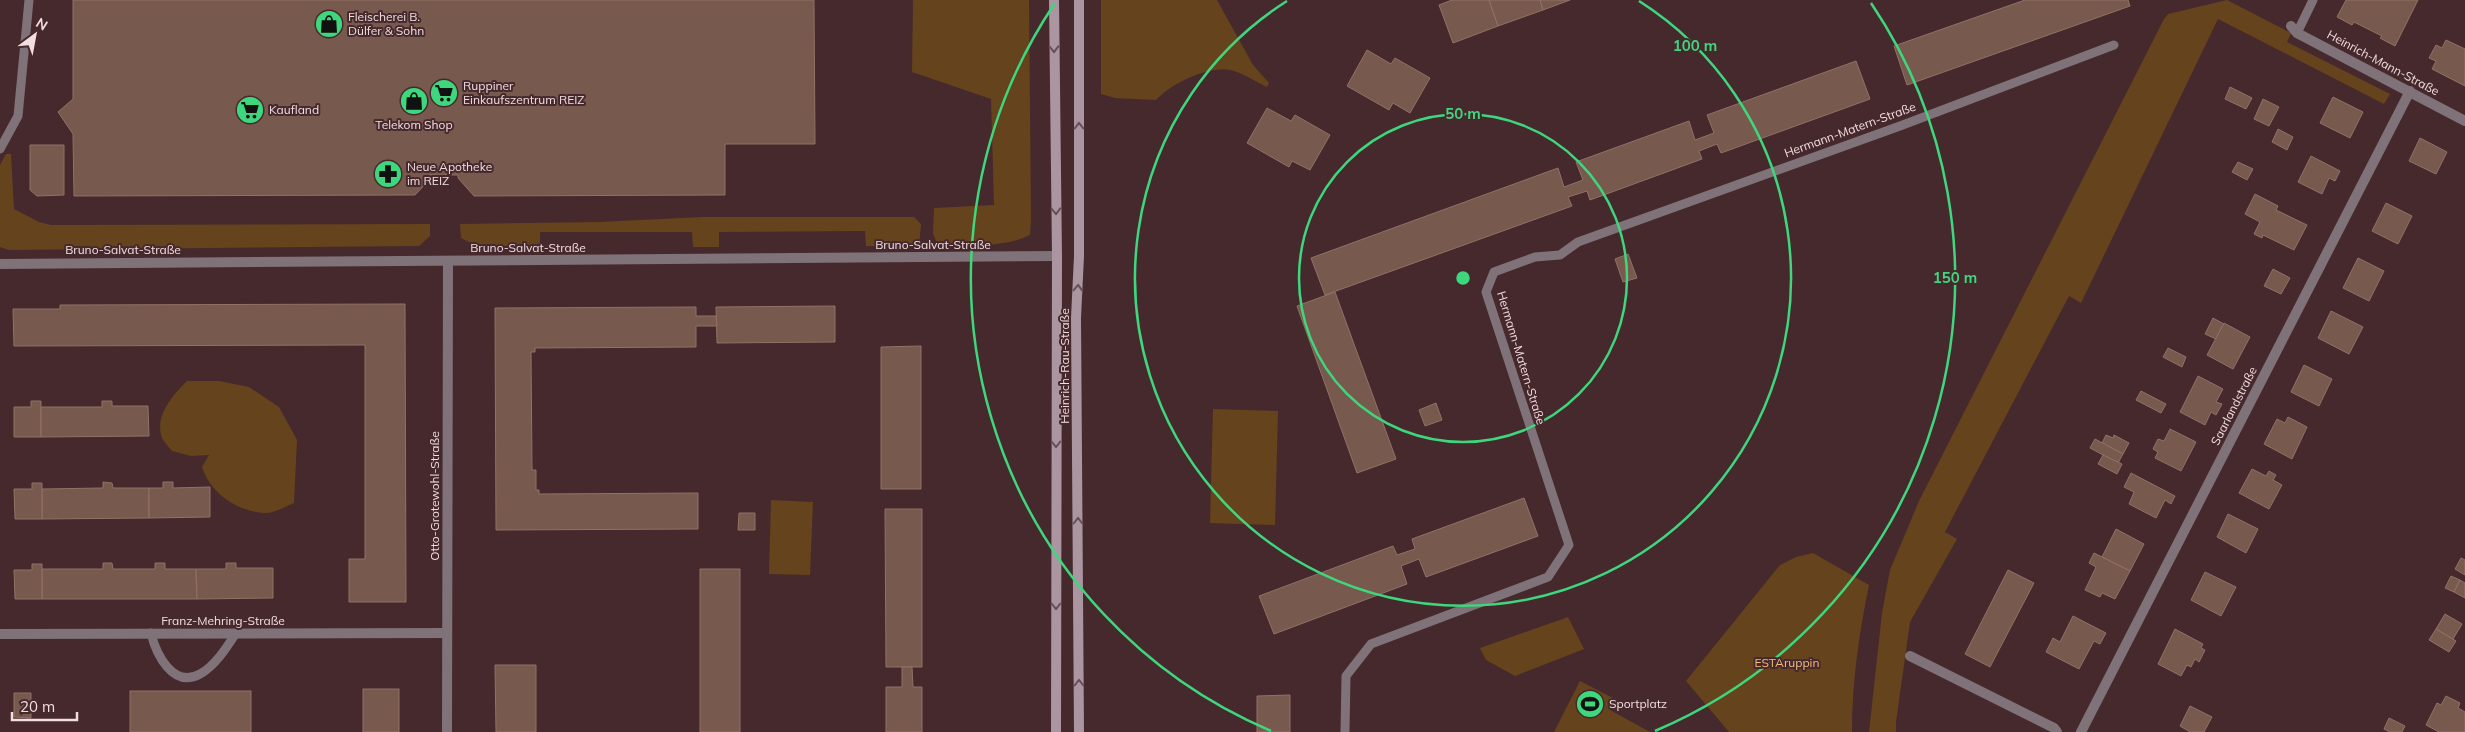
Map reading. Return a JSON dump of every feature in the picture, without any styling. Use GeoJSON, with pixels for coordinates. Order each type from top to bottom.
{"type":"FeatureCollection","features":[{"type":"Feature","properties":{"kind":"main road","name":"Heinrich-Rau-Straße"},"geometry":{"type":"LineString","coordinates":[[1054,0],[1057,256],[1056,732]]}},
{"type":"Feature","properties":{"kind":"main road","name":"Heinrich-Rau-Straße"},"geometry":{"type":"LineString","coordinates":[[1079,0],[1079,256],[1076,318],[1079,732]]}},
{"type":"Feature","properties":{"kind":"street","name":"Heinrich-Mann-Straße"},"geometry":{"type":"LineString","coordinates":[[2294,29],[2465,120]]}},
{"type":"Feature","properties":{"kind":"street","name":"Saarlandstraße"},"geometry":{"type":"LineString","coordinates":[[2081,732],[2410,91]]}},
{"type":"Feature","properties":{"kind":"street","name":"Bruno-Salvat-Straße"},"geometry":{"type":"LineString","coordinates":[[0,264],[1057,256]]}},
{"type":"Feature","properties":{"kind":"street","name":"Otto-Grotewohl-Straße"},"geometry":{"type":"LineString","coordinates":[[447,732],[448,261]]}},
{"type":"Feature","properties":{"kind":"street","name":"Franz-Mehring-Straße"},"geometry":{"type":"LineString","coordinates":[[0,634],[447,633]]}},
{"type":"Feature","properties":{"kind":"street"},"geometry":{"type":"LineString","coordinates":[[1910,656],[2054,728],[2057,732]]}},
{"type":"Feature","properties":{"kind":"lane"},"geometry":{"type":"LineString","coordinates":[[0,150],[18,116],[30,0]]}},
{"type":"Feature","properties":{"kind":"lane"},"geometry":{"type":"LineString","coordinates":[[2294,29],[2314,0]]}},
{"type":"Feature","properties":{"kind":"lane","name":"Hermann-Matern-Straße"},"geometry":{"type":"LineString","coordinates":[[1345,732],[1346,676],[1371,644],[1548,577],[1569,545],[1486,292],[1494,272],[1535,257],[1560,255],[1578,242],[1900,126],[2114,44]]}},
{"type":"Feature","properties":{"kind":"lane"},"geometry":{"type":"LineString","coordinates":[[151,634],[156,651],[163,662],[171,672],[186,678],[198,676],[208,669],[236,633]]}},
{"type":"Feature","properties":{"kind":"green space"},"geometry":{"type":"Polygon","coordinates":[[[913,0],[1029,0],[1030,235],[997,244],[938,247],[933,233],[934,208],[994,205],[991,99],[912,72],[913,0]]]}},
{"type":"Feature","properties":{"kind":"green space"},"geometry":{"type":"Polygon","coordinates":[[[1101,0],[1217,0],[1253,65],[1269,83],[1267,87],[1236,71],[1222,69],[1190,77],[1162,94],[1156,100],[1115,98],[1101,94],[1101,0]]]}},
{"type":"Feature","properties":{"kind":"green space"},"geometry":{"type":"Polygon","coordinates":[[[2227,0],[2291,33],[2287,42],[2390,94],[2384,104],[2218,19],[2081,303],[2069,296],[1945,532],[1957,539],[1910,622],[1896,732],[1869,732],[1882,613],[1890,570],[1919,501],[2164,19],[2168,14],[2227,0]]]}},
{"type":"Feature","properties":{"kind":"green space"},"geometry":{"type":"Polygon","coordinates":[[[6,154],[11,154],[14,209],[39,222],[51,225],[430,224],[430,236],[419,246],[9,250],[0,247],[0,165],[6,154]]]}},
{"type":"Feature","properties":{"kind":"green space"},"geometry":{"type":"Polygon","coordinates":[[[702,217],[914,217],[921,224],[919,246],[866,246],[865,231],[719,232],[719,247],[693,247],[692,232],[540,232],[540,247],[477,246],[461,238],[460,224],[599,222],[702,217]]]}},
{"type":"Feature","properties":{"kind":"green space"},"geometry":{"type":"Polygon","coordinates":[[[187,381],[219,381],[249,387],[279,407],[297,440],[294,503],[268,513],[244,509],[226,499],[211,485],[202,467],[209,455],[191,456],[172,451],[162,438],[161,422],[171,399],[187,381]]]}},
{"type":"Feature","properties":{"kind":"green space"},"geometry":{"type":"Polygon","coordinates":[[[1213,409],[1278,411],[1275,525],[1210,523],[1213,409]]]}},
{"type":"Feature","properties":{"kind":"green space"},"geometry":{"type":"Polygon","coordinates":[[[771,500],[813,502],[810,575],[769,574],[771,500]]]}},
{"type":"Feature","properties":{"kind":"green space","name":"ESTAruppin"},"geometry":{"type":"Polygon","coordinates":[[[1813,553],[1869,585],[1857,658],[1852,732],[1729,732],[1686,681],[1780,565],[1796,557],[1813,553]]]}},
{"type":"Feature","properties":{"kind":"green space"},"geometry":{"type":"Polygon","coordinates":[[[1568,617],[1584,649],[1515,676],[1486,660],[1480,648],[1568,617]]]}},
{"type":"Feature","properties":{"kind":"green space","name":"Sportplatz"},"geometry":{"type":"Polygon","coordinates":[[[1580,681],[1615,699],[1610,710],[1650,732],[1554,732],[1580,681]]]}},
{"type":"Feature","properties":{"kind":"building","name":"Ruppiner Einkaufszentrum REIZ"},"geometry":{"type":"Polygon","coordinates":[[[73,0],[814,0],[815,144],[725,144],[725,195],[474,196],[458,178],[458,175],[430,175],[430,179],[415,195],[74,196],[73,134],[58,112],[73,99],[73,0]]]}},
{"type":"Feature","properties":{"kind":"building"},"geometry":{"type":"Polygon","coordinates":[[[1452,0],[1489,0],[1498,26],[1453,43],[1439,5],[1452,0]]]}},
{"type":"Feature","properties":{"kind":"building"},"geometry":{"type":"Polygon","coordinates":[[[1489,0],[1540,0],[1543,10],[1498,26],[1489,0]]]}},
{"type":"Feature","properties":{"kind":"building"},"geometry":{"type":"Polygon","coordinates":[[[1540,0],[1570,0],[1543,10],[1540,0]]]}},
{"type":"Feature","properties":{"kind":"building"},"geometry":{"type":"Polygon","coordinates":[[[2025,0],[2128,0],[2130,6],[1907,85],[1894,46],[2025,0]]]}},
{"type":"Feature","properties":{"kind":"building"},"geometry":{"type":"Polygon","coordinates":[[[2346,0],[2418,0],[2395,46],[2380,38],[2382,36],[2354,22],[2352,25],[2337,17],[2346,0]]]}},
{"type":"Feature","properties":{"kind":"building"},"geometry":{"type":"Polygon","coordinates":[[[2446,40],[2465,49],[2465,86],[2432,69],[2436,61],[2429,58],[2436,45],[2442,48],[2446,40]]]}},
{"type":"Feature","properties":{"kind":"building"},"geometry":{"type":"Polygon","coordinates":[[[1367,50],[1391,64],[1395,58],[1430,78],[1410,113],[1393,103],[1389,110],[1347,86],[1367,50]]]}},
{"type":"Feature","properties":{"kind":"building"},"geometry":{"type":"Polygon","coordinates":[[[1856,61],[1870,99],[1721,153],[1717,144],[1699,151],[1702,159],[1590,200],[1587,191],[1568,197],[1572,206],[1325,295],[1311,258],[1558,168],[1564,187],[1583,180],[1576,162],[1689,121],[1695,140],[1714,133],[1707,115],[1856,61]]]}},
{"type":"Feature","properties":{"kind":"building"},"geometry":{"type":"Polygon","coordinates":[[[2230,87],[2252,98],[2246,109],[2225,99],[2230,87]]]}},
{"type":"Feature","properties":{"kind":"building"},"geometry":{"type":"Polygon","coordinates":[[[2333,97],[2363,112],[2350,138],[2320,123],[2333,97]]]}},
{"type":"Feature","properties":{"kind":"building"},"geometry":{"type":"Polygon","coordinates":[[[2263,99],[2279,107],[2269,126],[2254,119],[2263,99]]]}},
{"type":"Feature","properties":{"kind":"building"},"geometry":{"type":"Polygon","coordinates":[[[1267,108],[1291,121],[1295,115],[1330,135],[1310,170],[1292,161],[1289,167],[1247,143],[1267,108]]]}},
{"type":"Feature","properties":{"kind":"building"},"geometry":{"type":"Polygon","coordinates":[[[2278,129],[2293,137],[2287,150],[2272,142],[2278,129]]]}},
{"type":"Feature","properties":{"kind":"building"},"geometry":{"type":"Polygon","coordinates":[[[2420,138],[2447,152],[2436,174],[2409,161],[2420,138]]]}},
{"type":"Feature","properties":{"kind":"building"},"geometry":{"type":"Polygon","coordinates":[[[30,145],[64,145],[64,195],[37,196],[30,190],[30,145]]]}},
{"type":"Feature","properties":{"kind":"building"},"geometry":{"type":"Polygon","coordinates":[[[2311,156],[2340,171],[2335,181],[2329,178],[2322,194],[2298,182],[2311,156]]]}},
{"type":"Feature","properties":{"kind":"building"},"geometry":{"type":"Polygon","coordinates":[[[2238,162],[2253,169],[2247,180],[2232,172],[2238,162]]]}},
{"type":"Feature","properties":{"kind":"building"},"geometry":{"type":"Polygon","coordinates":[[[2255,194],[2278,206],[2276,210],[2307,225],[2294,250],[2263,235],[2262,238],[2254,234],[2260,222],[2245,214],[2255,194]]]}},
{"type":"Feature","properties":{"kind":"building"},"geometry":{"type":"Polygon","coordinates":[[[2386,203],[2412,216],[2398,244],[2372,231],[2386,203]]]}},
{"type":"Feature","properties":{"kind":"building"},"geometry":{"type":"Polygon","coordinates":[[[1628,254],[1637,278],[1623,282],[1615,259],[1628,254]]]}},
{"type":"Feature","properties":{"kind":"building"},"geometry":{"type":"Polygon","coordinates":[[[2358,258],[2384,271],[2369,301],[2343,288],[2358,258]]]}},
{"type":"Feature","properties":{"kind":"building"},"geometry":{"type":"Polygon","coordinates":[[[2273,269],[2290,278],[2281,294],[2264,286],[2273,269]]]}},
{"type":"Feature","properties":{"kind":"building"},"geometry":{"type":"Polygon","coordinates":[[[1335,292],[1396,459],[1357,473],[1297,306],[1335,292]]]}},
{"type":"Feature","properties":{"kind":"building"},"geometry":{"type":"Polygon","coordinates":[[[405,304],[406,602],[349,602],[349,559],[365,559],[365,345],[14,346],[13,309],[60,309],[60,305],[405,304]]]}},
{"type":"Feature","properties":{"kind":"building"},"geometry":{"type":"Polygon","coordinates":[[[835,306],[835,342],[717,343],[716,307],[835,306]]]}},
{"type":"Feature","properties":{"kind":"building"},"geometry":{"type":"Polygon","coordinates":[[[696,307],[696,316],[716,316],[717,326],[696,326],[696,347],[535,348],[535,352],[531,352],[532,470],[536,470],[536,490],[539,490],[539,494],[698,493],[698,529],[496,530],[495,308],[696,307]]]}},
{"type":"Feature","properties":{"kind":"building"},"geometry":{"type":"Polygon","coordinates":[[[2331,311],[2363,327],[2349,354],[2318,338],[2331,311]]]}},
{"type":"Feature","properties":{"kind":"building"},"geometry":{"type":"Polygon","coordinates":[[[2213,318],[2224,324],[2216,339],[2205,334],[2213,318]]]}},
{"type":"Feature","properties":{"kind":"building"},"geometry":{"type":"Polygon","coordinates":[[[2224,323],[2250,337],[2233,369],[2207,355],[2224,323]]]}},
{"type":"Feature","properties":{"kind":"building"},"geometry":{"type":"Polygon","coordinates":[[[921,346],[921,489],[881,489],[881,347],[921,346]]]}},
{"type":"Feature","properties":{"kind":"building"},"geometry":{"type":"Polygon","coordinates":[[[2168,348],[2186,357],[2182,367],[2163,357],[2168,348]]]}},
{"type":"Feature","properties":{"kind":"building"},"geometry":{"type":"Polygon","coordinates":[[[2304,365],[2332,379],[2319,406],[2291,392],[2304,365]]]}},
{"type":"Feature","properties":{"kind":"building"},"geometry":{"type":"Polygon","coordinates":[[[2198,376],[2223,389],[2216,402],[2222,404],[2216,415],[2211,412],[2205,425],[2180,412],[2198,376]]]}},
{"type":"Feature","properties":{"kind":"building"},"geometry":{"type":"Polygon","coordinates":[[[2141,391],[2166,404],[2161,413],[2136,400],[2141,391]]]}},
{"type":"Feature","properties":{"kind":"building"},"geometry":{"type":"Polygon","coordinates":[[[31,401],[41,401],[41,437],[14,437],[14,407],[31,407],[31,401]]]}},
{"type":"Feature","properties":{"kind":"building"},"geometry":{"type":"Polygon","coordinates":[[[102,401],[112,401],[112,406],[148,406],[149,436],[41,437],[41,407],[102,407],[102,401]]]}},
{"type":"Feature","properties":{"kind":"building"},"geometry":{"type":"Polygon","coordinates":[[[1436,403],[1442,420],[1425,426],[1419,410],[1436,403]]]}},
{"type":"Feature","properties":{"kind":"building"},"geometry":{"type":"Polygon","coordinates":[[[2288,417],[2307,427],[2292,459],[2264,444],[2277,419],[2285,423],[2288,417]]]}},
{"type":"Feature","properties":{"kind":"building"},"geometry":{"type":"Polygon","coordinates":[[[2170,429],[2196,442],[2181,471],[2155,458],[2158,452],[2153,449],[2158,439],[2164,441],[2170,429]]]}},
{"type":"Feature","properties":{"kind":"building"},"geometry":{"type":"Polygon","coordinates":[[[2106,435],[2113,438],[2114,435],[2129,443],[2123,454],[2102,443],[2106,435]]]}},
{"type":"Feature","properties":{"kind":"building"},"geometry":{"type":"Polygon","coordinates":[[[2095,439],[2123,454],[2118,463],[2090,448],[2095,439]]]}},
{"type":"Feature","properties":{"kind":"building"},"geometry":{"type":"Polygon","coordinates":[[[2103,455],[2122,464],[2117,474],[2098,464],[2103,455]]]}},
{"type":"Feature","properties":{"kind":"building"},"geometry":{"type":"Polygon","coordinates":[[[2252,469],[2266,476],[2269,471],[2276,475],[2273,480],[2282,485],[2269,509],[2239,493],[2252,469]]]}},
{"type":"Feature","properties":{"kind":"building"},"geometry":{"type":"Polygon","coordinates":[[[2131,473],[2175,496],[2171,504],[2165,500],[2156,518],[2129,504],[2134,492],[2124,487],[2131,473]]]}},
{"type":"Feature","properties":{"kind":"building"},"geometry":{"type":"Polygon","coordinates":[[[103,482],[112,483],[113,488],[149,488],[149,518],[42,519],[42,489],[103,488],[103,482]]]}},
{"type":"Feature","properties":{"kind":"building"},"geometry":{"type":"Polygon","coordinates":[[[163,482],[173,482],[173,488],[210,487],[210,517],[149,518],[149,488],[163,488],[163,482]]]}},
{"type":"Feature","properties":{"kind":"building"},"geometry":{"type":"Polygon","coordinates":[[[32,483],[42,483],[42,519],[15,519],[14,489],[32,489],[32,483]]]}},
{"type":"Feature","properties":{"kind":"building"},"geometry":{"type":"Polygon","coordinates":[[[1524,498],[1538,536],[1426,577],[1419,559],[1401,566],[1407,584],[1274,634],[1259,596],[1393,546],[1397,555],[1415,549],[1412,539],[1524,498]]]}},
{"type":"Feature","properties":{"kind":"building"},"geometry":{"type":"Polygon","coordinates":[[[885,509],[922,509],[922,667],[886,667],[885,509]]]}},
{"type":"Feature","properties":{"kind":"building"},"geometry":{"type":"Polygon","coordinates":[[[739,513],[755,513],[755,530],[738,530],[739,513]]]}},
{"type":"Feature","properties":{"kind":"building"},"geometry":{"type":"Polygon","coordinates":[[[2228,514],[2258,529],[2246,553],[2217,537],[2228,514]]]}},
{"type":"Feature","properties":{"kind":"building"},"geometry":{"type":"Polygon","coordinates":[[[2116,529],[2144,544],[2130,571],[2102,557],[2116,529]]]}},
{"type":"Feature","properties":{"kind":"building"},"geometry":{"type":"Polygon","coordinates":[[[2094,553],[2130,571],[2115,599],[2102,593],[2100,597],[2085,590],[2096,567],[2089,563],[2094,553]]]}},
{"type":"Feature","properties":{"kind":"building"},"geometry":{"type":"Polygon","coordinates":[[[2461,558],[2465,560],[2465,575],[2455,569],[2461,558]]]}},
{"type":"Feature","properties":{"kind":"building"},"geometry":{"type":"Polygon","coordinates":[[[103,563],[112,563],[113,569],[155,569],[155,563],[165,563],[165,569],[196,569],[197,599],[42,599],[42,569],[103,569],[103,563]]]}},
{"type":"Feature","properties":{"kind":"building"},"geometry":{"type":"Polygon","coordinates":[[[226,563],[236,563],[236,568],[273,568],[273,598],[197,599],[196,569],[226,569],[226,563]]]}},
{"type":"Feature","properties":{"kind":"building"},"geometry":{"type":"Polygon","coordinates":[[[32,564],[42,564],[42,599],[15,599],[14,570],[32,570],[32,564]]]}},
{"type":"Feature","properties":{"kind":"building"},"geometry":{"type":"Polygon","coordinates":[[[700,569],[740,569],[740,732],[700,732],[700,569]]]}},
{"type":"Feature","properties":{"kind":"building"},"geometry":{"type":"Polygon","coordinates":[[[2008,570],[2034,583],[1990,667],[1965,654],[2008,570]]]}},
{"type":"Feature","properties":{"kind":"building"},"geometry":{"type":"Polygon","coordinates":[[[2205,572],[2236,587],[2221,616],[2191,600],[2205,572]]]}},
{"type":"Feature","properties":{"kind":"building"},"geometry":{"type":"Polygon","coordinates":[[[2451,576],[2460,580],[2454,592],[2445,588],[2451,576]]]}},
{"type":"Feature","properties":{"kind":"building"},"geometry":{"type":"Polygon","coordinates":[[[2460,580],[2465,583],[2465,598],[2454,592],[2460,580]]]}},
{"type":"Feature","properties":{"kind":"building"},"geometry":{"type":"Polygon","coordinates":[[[2445,614],[2462,624],[2453,639],[2436,629],[2445,614]]]}},
{"type":"Feature","properties":{"kind":"building"},"geometry":{"type":"Polygon","coordinates":[[[2073,616],[2106,633],[2100,644],[2094,641],[2079,669],[2046,652],[2053,638],[2060,642],[2073,616]]]}},
{"type":"Feature","properties":{"kind":"building"},"geometry":{"type":"Polygon","coordinates":[[[2175,629],[2203,644],[2201,648],[2205,650],[2199,662],[2195,659],[2191,667],[2187,665],[2181,676],[2158,664],[2175,629]]]}},
{"type":"Feature","properties":{"kind":"building"},"geometry":{"type":"Polygon","coordinates":[[[2436,629],[2456,641],[2449,652],[2429,640],[2436,629]]]}},
{"type":"Feature","properties":{"kind":"building"},"geometry":{"type":"Polygon","coordinates":[[[495,665],[536,665],[536,732],[496,732],[495,665]]]}},
{"type":"Feature","properties":{"kind":"building"},"geometry":{"type":"Polygon","coordinates":[[[902,667],[912,667],[913,687],[922,687],[922,732],[886,732],[886,687],[902,687],[902,667]]]}},
{"type":"Feature","properties":{"kind":"building"},"geometry":{"type":"Polygon","coordinates":[[[363,689],[399,689],[399,732],[363,732],[363,689]]]}},
{"type":"Feature","properties":{"kind":"building"},"geometry":{"type":"Polygon","coordinates":[[[130,691],[251,691],[251,732],[130,732],[130,691]]]}},
{"type":"Feature","properties":{"kind":"building"},"geometry":{"type":"Polygon","coordinates":[[[14,693],[31,693],[31,718],[14,717],[14,693]]]}},
{"type":"Feature","properties":{"kind":"building"},"geometry":{"type":"Polygon","coordinates":[[[1290,695],[1290,732],[1257,732],[1257,696],[1290,695]]]}},
{"type":"Feature","properties":{"kind":"building"},"geometry":{"type":"Polygon","coordinates":[[[2446,696],[2460,703],[2458,708],[2465,712],[2465,732],[2439,732],[2426,725],[2437,703],[2441,705],[2446,696]]]}},
{"type":"Feature","properties":{"kind":"building"},"geometry":{"type":"Polygon","coordinates":[[[2190,706],[2212,717],[2204,732],[2190,732],[2180,726],[2190,706]]]}},
{"type":"Feature","properties":{"kind":"building"},"geometry":{"type":"Polygon","coordinates":[[[2389,718],[2405,726],[2402,732],[2390,732],[2384,729],[2389,718]]]}},
{"type":"Feature","properties":{"kind":"place","name":"Fleischerei B. Dülfer & Sohn"},"geometry":{"type":"Point","coordinates":[329,24]}},
{"type":"Feature","properties":{"kind":"place","name":"Ruppiner Einkaufszentrum REIZ"},"geometry":{"type":"Point","coordinates":[444,93]}},
{"type":"Feature","properties":{"kind":"place","name":"Telekom Shop"},"geometry":{"type":"Point","coordinates":[414,101]}},
{"type":"Feature","properties":{"kind":"place","name":"Kaufland"},"geometry":{"type":"Point","coordinates":[250,110]}},
{"type":"Feature","properties":{"kind":"place","name":"Neue Apotheke im REIZ"},"geometry":{"type":"Point","coordinates":[388,174]}},
{"type":"Feature","properties":{"kind":"place","name":"Sportplatz"},"geometry":{"type":"Point","coordinates":[1590,704]}}]}
